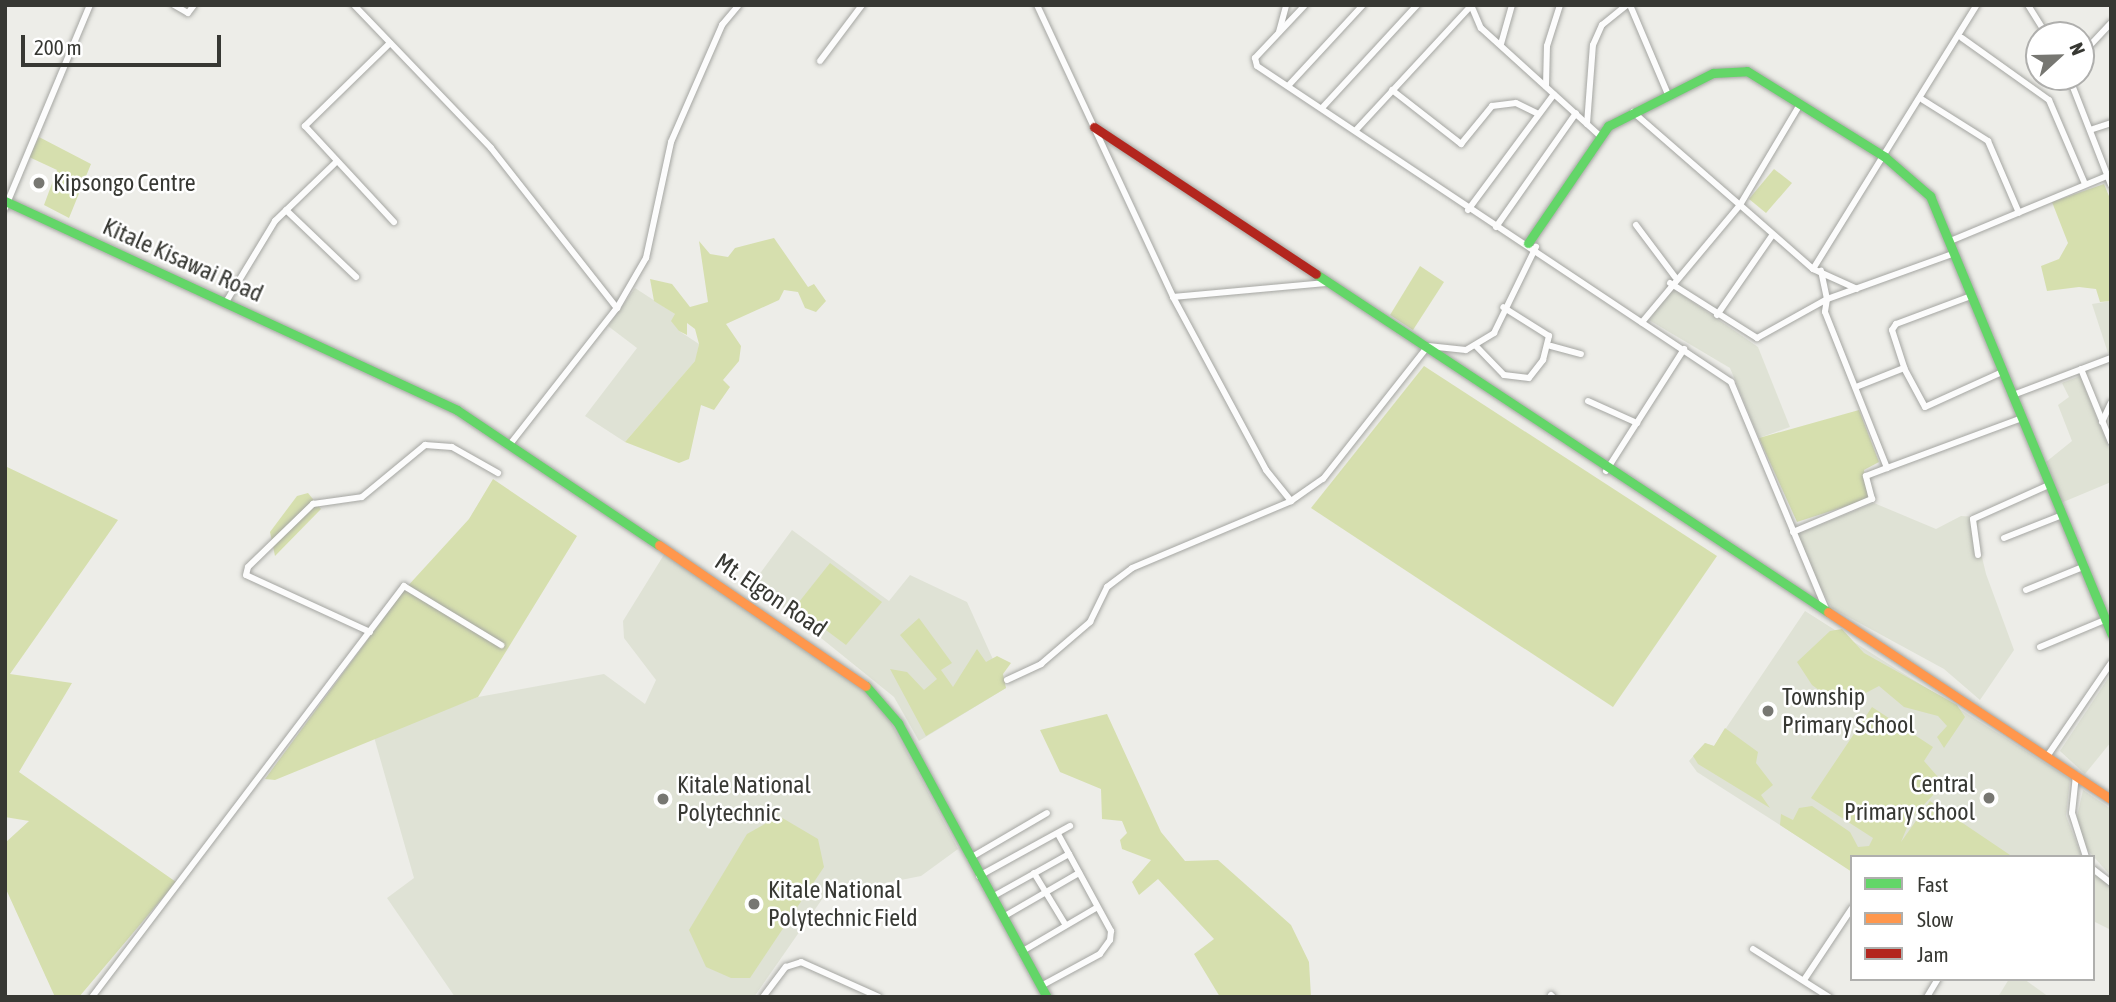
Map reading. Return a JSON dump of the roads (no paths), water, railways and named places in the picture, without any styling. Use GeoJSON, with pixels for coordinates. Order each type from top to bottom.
{"type":"FeatureCollection","features":[{"type":"Feature","properties":{"kind":"street"},"geometry":{"type":"LineString","coordinates":[[6,203],[90,5]]}},
{"type":"Feature","properties":{"kind":"street"},"geometry":{"type":"LineString","coordinates":[[174,5],[188,13],[194,5]]}},
{"type":"Feature","properties":{"kind":"street"},"geometry":{"type":"LineString","coordinates":[[354,5],[491,148],[617,308]]}},
{"type":"Feature","properties":{"kind":"street"},"geometry":{"type":"LineString","coordinates":[[511,443],[617,308],[646,258],[671,142],[722,25],[739,5]]}},
{"type":"Feature","properties":{"kind":"street"},"geometry":{"type":"LineString","coordinates":[[820,61],[862,5]]}},
{"type":"Feature","properties":{"kind":"street"},"geometry":{"type":"LineString","coordinates":[[1037,5],[1173,297],[1266,470],[1291,501]]}},
{"type":"Feature","properties":{"kind":"street"},"geometry":{"type":"LineString","coordinates":[[1279,33],[1286,5]]}},
{"type":"Feature","properties":{"kind":"street"},"geometry":{"type":"LineString","coordinates":[[1305,5],[1255,60],[1288,86],[1356,130],[1468,210],[1532,245],[1731,382],[1827,612]]}},
{"type":"Feature","properties":{"kind":"street"},"geometry":{"type":"LineString","coordinates":[[1288,86],[1363,5]]}},
{"type":"Feature","properties":{"kind":"street"},"geometry":{"type":"LineString","coordinates":[[1322,108],[1417,5]]}},
{"type":"Feature","properties":{"kind":"street"},"geometry":{"type":"LineString","coordinates":[[1501,44],[1512,5]]}},
{"type":"Feature","properties":{"kind":"street"},"geometry":{"type":"LineString","coordinates":[[1545,86],[1546,46],[1560,5]]}},
{"type":"Feature","properties":{"kind":"street"},"geometry":{"type":"LineString","coordinates":[[1587,124],[1593,46],[1602,25],[1629,5],[1667,92]]}},
{"type":"Feature","properties":{"kind":"street"},"geometry":{"type":"LineString","coordinates":[[1813,269],[1962,38],[1977,5]]}},
{"type":"Feature","properties":{"kind":"street"},"geometry":{"type":"LineString","coordinates":[[2028,5],[2038,21]]}},
{"type":"Feature","properties":{"kind":"street"},"geometry":{"type":"LineString","coordinates":[[1356,130],[1469,6],[1481,28],[1600,136]]}},
{"type":"Feature","properties":{"kind":"street"},"geometry":{"type":"LineString","coordinates":[[2095,40],[2111,23]]}},
{"type":"Feature","properties":{"kind":"street"},"geometry":{"type":"LineString","coordinates":[[1962,38],[2049,100],[2085,184]]}},
{"type":"Feature","properties":{"kind":"street"},"geometry":{"type":"LineString","coordinates":[[390,43],[304,126],[335,163],[394,222]]}},
{"type":"Feature","properties":{"kind":"street"},"geometry":{"type":"LineString","coordinates":[[1428,346],[1476,346],[1494,333],[1532,245],[1600,136],[1631,110],[1667,92],[1713,73],[1747,71],[1885,157],[1927,189],[2111,634]]}},
{"type":"Feature","properties":{"kind":"street"},"geometry":{"type":"LineString","coordinates":[[1392,90],[1461,144],[1492,106],[1516,103],[1539,114]]}},
{"type":"Feature","properties":{"kind":"street"},"geometry":{"type":"LineString","coordinates":[[2075,91],[2111,185]]}},
{"type":"Feature","properties":{"kind":"street"},"geometry":{"type":"LineString","coordinates":[[1468,210],[1554,94]]}},
{"type":"Feature","properties":{"kind":"street"},"geometry":{"type":"LineString","coordinates":[[1923,100],[1988,141],[2019,213]]}},
{"type":"Feature","properties":{"kind":"street"},"geometry":{"type":"LineString","coordinates":[[1642,322],[1672,280],[1740,205],[1800,106]]}},
{"type":"Feature","properties":{"kind":"street"},"geometry":{"type":"LineString","coordinates":[[1631,110],[1813,269],[1857,289]]}},
{"type":"Feature","properties":{"kind":"street"},"geometry":{"type":"LineString","coordinates":[[1496,227],[1576,113]]}},
{"type":"Feature","properties":{"kind":"street"},"geometry":{"type":"LineString","coordinates":[[2090,130],[2111,123]]}},
{"type":"Feature","properties":{"kind":"street"},"geometry":{"type":"LineString","coordinates":[[1094,127],[1428,346],[1606,471],[2048,755],[2111,799]]}},
{"type":"Feature","properties":{"kind":"street"},"geometry":{"type":"LineString","coordinates":[[226,302],[286,210],[335,163]]}},
{"type":"Feature","properties":{"kind":"street"},"geometry":{"type":"LineString","coordinates":[[1950,241],[2107,176]]}},
{"type":"Feature","properties":{"kind":"street","name":"Kitale Kisawai Road"},"geometry":{"type":"LineString","coordinates":[[6,203],[344,355]]}},
{"type":"Feature","properties":{"kind":"street"},"geometry":{"type":"LineString","coordinates":[[286,210],[356,277]]}},
{"type":"Feature","properties":{"kind":"street"},"geometry":{"type":"LineString","coordinates":[[1636,225],[1672,280],[1717,315],[1757,338],[1827,299],[1955,253]]}},
{"type":"Feature","properties":{"kind":"street"},"geometry":{"type":"LineString","coordinates":[[1717,315],[1773,234]]}},
{"type":"Feature","properties":{"kind":"street"},"geometry":{"type":"LineString","coordinates":[[1821,271],[1827,299],[1825,312],[1887,468]]}},
{"type":"Feature","properties":{"kind":"street"},"geometry":{"type":"LineString","coordinates":[[1173,297],[1334,283]]}},
{"type":"Feature","properties":{"kind":"street"},"geometry":{"type":"LineString","coordinates":[[1971,296],[1896,324],[1892,330],[1904,368],[1925,407],[2002,372]]}},
{"type":"Feature","properties":{"kind":"street"},"geometry":{"type":"LineString","coordinates":[[1503,307],[1542,327],[1551,346],[1581,354]]}},
{"type":"Feature","properties":{"kind":"street"},"geometry":{"type":"LineString","coordinates":[[1007,680],[1041,664],[1090,622],[1107,587],[1132,568],[1291,501],[1355,445],[1428,346]]}},
{"type":"Feature","properties":{"kind":"street"},"geometry":{"type":"LineString","coordinates":[[1476,346],[1504,375],[1529,378],[1551,346]]}},
{"type":"Feature","properties":{"kind":"street"},"geometry":{"type":"LineString","coordinates":[[1606,471],[1684,349]]}},
{"type":"Feature","properties":{"kind":"street","name":"Mt. Elgon Road"},"geometry":{"type":"LineString","coordinates":[[344,355],[430,395],[511,443],[876,693],[1047,997]]}},
{"type":"Feature","properties":{"kind":"street"},"geometry":{"type":"LineString","coordinates":[[2013,395],[2111,358]]}},
{"type":"Feature","properties":{"kind":"street"},"geometry":{"type":"LineString","coordinates":[[1856,387],[1904,368]]}},
{"type":"Feature","properties":{"kind":"street"},"geometry":{"type":"LineString","coordinates":[[2081,369],[2111,442]]}},
{"type":"Feature","properties":{"kind":"street"},"geometry":{"type":"LineString","coordinates":[[1588,401],[1637,423]]}},
{"type":"Feature","properties":{"kind":"street"},"geometry":{"type":"LineString","coordinates":[[2102,422],[2111,403]]}},
{"type":"Feature","properties":{"kind":"street"},"geometry":{"type":"LineString","coordinates":[[1793,532],[1872,499],[1866,476],[2022,418]]}},
{"type":"Feature","properties":{"kind":"street"},"geometry":{"type":"LineString","coordinates":[[370,632],[246,575],[248,567],[313,504],[362,497],[425,445],[452,447],[498,474]]}},
{"type":"Feature","properties":{"kind":"street"},"geometry":{"type":"LineString","coordinates":[[1978,555],[1973,519],[2049,485]]}},
{"type":"Feature","properties":{"kind":"street"},"geometry":{"type":"LineString","coordinates":[[2004,538],[2062,515]]}},
{"type":"Feature","properties":{"kind":"street"},"geometry":{"type":"LineString","coordinates":[[2026,590],[2083,568]]}},
{"type":"Feature","properties":{"kind":"street"},"geometry":{"type":"LineString","coordinates":[[92,997],[404,586],[501,645]]}},
{"type":"Feature","properties":{"kind":"street"},"geometry":{"type":"LineString","coordinates":[[2040,648],[2105,620]]}},
{"type":"Feature","properties":{"kind":"street"},"geometry":{"type":"LineString","coordinates":[[2048,755],[2111,663]]}},
{"type":"Feature","properties":{"kind":"street"},"geometry":{"type":"LineString","coordinates":[[2076,775],[2073,813],[2085,855]]}},
{"type":"Feature","properties":{"kind":"street"},"geometry":{"type":"LineString","coordinates":[[970,858],[1047,813]]}},
{"type":"Feature","properties":{"kind":"street"},"geometry":{"type":"LineString","coordinates":[[979,876],[1070,826]]}},
{"type":"Feature","properties":{"kind":"street"},"geometry":{"type":"LineString","coordinates":[[1041,986],[1107,945],[1111,931],[1096,908],[1058,834]]}},
{"type":"Feature","properties":{"kind":"street"},"geometry":{"type":"LineString","coordinates":[[992,897],[1069,854]]}},
{"type":"Feature","properties":{"kind":"street"},"geometry":{"type":"LineString","coordinates":[[2095,871],[2111,883]]}},
{"type":"Feature","properties":{"kind":"street"},"geometry":{"type":"LineString","coordinates":[[1034,873],[1065,924]]}},
{"type":"Feature","properties":{"kind":"street"},"geometry":{"type":"LineString","coordinates":[[1003,917],[1079,873]]}},
{"type":"Feature","properties":{"kind":"street"},"geometry":{"type":"LineString","coordinates":[[1021,952],[1096,908]]}},
{"type":"Feature","properties":{"kind":"street"},"geometry":{"type":"LineString","coordinates":[[1804,980],[1850,911]]}},
{"type":"Feature","properties":{"kind":"street"},"geometry":{"type":"LineString","coordinates":[[1753,949],[1829,997]]}},
{"type":"Feature","properties":{"kind":"street"},"geometry":{"type":"LineString","coordinates":[[763,997],[786,967],[801,962],[879,997]]}},
{"type":"Feature","properties":{"kind":"street"},"geometry":{"type":"LineString","coordinates":[[1927,997],[1937,981]]}},
{"type":"Feature","properties":{"kind":"place","name":"Kipsongo Centre"},"geometry":{"type":"Point","coordinates":[39,183]}},
{"type":"Feature","properties":{"kind":"place","name":"Township Primary School"},"geometry":{"type":"Point","coordinates":[1768,711]}},
{"type":"Feature","properties":{"kind":"place","name":"Central Primary school"},"geometry":{"type":"Point","coordinates":[1989,798]}},
{"type":"Feature","properties":{"kind":"place","name":"Kitale National Polytechnic"},"geometry":{"type":"Point","coordinates":[663,799]}},
{"type":"Feature","properties":{"kind":"place","name":"Kitale National Polytechnic Field"},"geometry":{"type":"Point","coordinates":[754,904]}}]}
